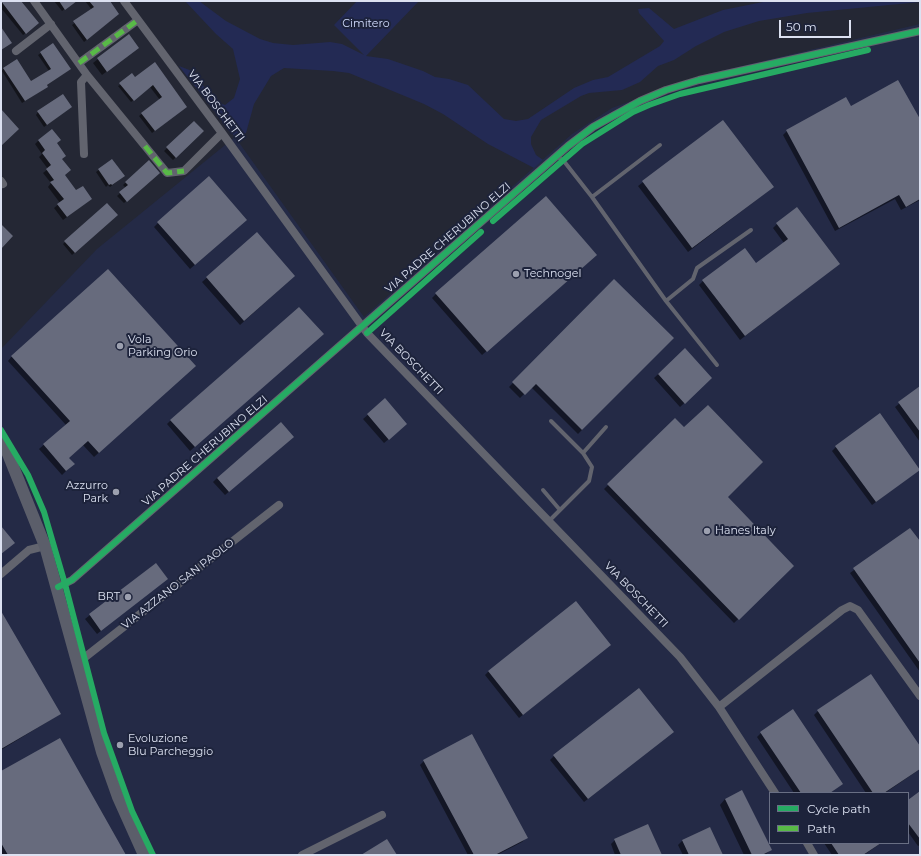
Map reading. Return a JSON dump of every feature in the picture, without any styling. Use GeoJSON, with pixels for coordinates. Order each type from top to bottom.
{"type":"FeatureCollection","features":[{"type":"Feature","properties":{"kind":"street"},"geometry":{"type":"LineString","coordinates":[[34,1],[87,75],[167,173],[184,171],[222,132]]}},
{"type":"Feature","properties":{"kind":"street","name":"VIA BOSCHETTI"},"geometry":{"type":"LineString","coordinates":[[124,1],[222,132],[362,326],[680,657],[719,707],[774,792]]}},
{"type":"Feature","properties":{"kind":"street"},"geometry":{"type":"LineString","coordinates":[[79,63],[138,20]]}},
{"type":"Feature","properties":{"kind":"street"},"geometry":{"type":"LineString","coordinates":[[16,51],[51,24]]}},
{"type":"Feature","properties":{"kind":"street","name":"VIA PADRE CHERUBINO ELZI"},"geometry":{"type":"LineString","coordinates":[[58,587],[72,580],[362,326],[593,127],[615,114],[666,90],[699,80],[920,31]]}},
{"type":"Feature","properties":{"kind":"street"},"geometry":{"type":"LineString","coordinates":[[84,154],[82,82],[87,75]]}},
{"type":"Feature","properties":{"kind":"street"},"geometry":{"type":"LineString","coordinates":[[1,440],[12,462],[45,546],[58,587],[76,660],[102,752],[118,797],[144,855]]}},
{"type":"Feature","properties":{"kind":"street","name":"VIA AZZANO SAN PAOLO"},"geometry":{"type":"LineString","coordinates":[[76,660],[84,658],[278,505]]}},
{"type":"Feature","properties":{"kind":"street"},"geometry":{"type":"LineString","coordinates":[[1,574],[29,550],[45,546]]}},
{"type":"Feature","properties":{"kind":"street"},"geometry":{"type":"LineString","coordinates":[[719,707],[842,610],[850,606],[858,610],[920,696]]}},
{"type":"Feature","properties":{"kind":"street"},"geometry":{"type":"LineString","coordinates":[[302,855],[382,815]]}},
{"type":"Feature","properties":{"kind":"street"},"geometry":{"type":"LineString","coordinates":[[808,844],[814,855]]}},
{"type":"Feature","properties":{"kind":"lane"},"geometry":{"type":"LineString","coordinates":[[592,197],[660,145]]}},
{"type":"Feature","properties":{"kind":"lane"},"geometry":{"type":"LineString","coordinates":[[557,157],[563,160],[592,197],[666,301],[717,365]]}},
{"type":"Feature","properties":{"kind":"lane"},"geometry":{"type":"LineString","coordinates":[[666,301],[693,279],[697,268],[751,230]]}},
{"type":"Feature","properties":{"kind":"lane"},"geometry":{"type":"LineString","coordinates":[[549,521],[589,481],[592,467],[583,453],[551,421]]}},
{"type":"Feature","properties":{"kind":"lane"},"geometry":{"type":"LineString","coordinates":[[583,453],[606,427]]}},
{"type":"Feature","properties":{"kind":"lane"},"geometry":{"type":"LineString","coordinates":[[542,490],[560,510]]}},
{"type":"Feature","properties":{"kind":"shaded area"},"geometry":{"type":"Polygon","coordinates":[[[920,24],[920,855],[1,855],[1,349],[97,249],[235,137],[364,317],[572,134],[612,108],[699,76],[920,24]]]}},
{"type":"Feature","properties":{"kind":"green space","name":"Cimitero"},"geometry":{"type":"Polygon","coordinates":[[[185,1],[199,1],[226,21],[260,39],[273,43],[293,45],[330,42],[342,44],[364,55],[334,25],[357,1],[419,1],[366,56],[388,59],[423,71],[435,77],[449,79],[468,85],[504,119],[516,121],[528,119],[574,88],[593,80],[608,77],[660,46],[664,41],[639,13],[638,9],[649,8],[674,29],[723,10],[768,1],[920,2],[807,13],[759,21],[724,32],[696,46],[674,60],[658,66],[640,82],[622,90],[589,93],[581,96],[541,120],[531,137],[531,144],[536,155],[543,160],[534,168],[488,144],[443,114],[424,104],[349,73],[333,71],[284,68],[271,76],[254,104],[246,133],[235,137],[179,66],[192,71],[211,96],[225,105],[234,98],[240,79],[233,49],[216,34],[185,1]]]}},
{"type":"Feature","properties":{"kind":"building"},"geometry":{"type":"Polygon","coordinates":[[[1,1],[21,1],[39,23],[26,34],[1,1]]]}},
{"type":"Feature","properties":{"kind":"building"},"geometry":{"type":"Polygon","coordinates":[[[59,1],[77,1],[65,10],[59,1]]]}},
{"type":"Feature","properties":{"kind":"building"},"geometry":{"type":"Polygon","coordinates":[[[89,1],[110,1],[119,14],[87,40],[73,21],[94,7],[89,1]]]}},
{"type":"Feature","properties":{"kind":"building"},"geometry":{"type":"Polygon","coordinates":[[[1,27],[12,43],[1,50],[1,27]]]}},
{"type":"Feature","properties":{"kind":"building"},"geometry":{"type":"Polygon","coordinates":[[[129,34],[139,48],[107,72],[97,58],[129,34]]]}},
{"type":"Feature","properties":{"kind":"building"},"geometry":{"type":"Polygon","coordinates":[[[53,43],[71,69],[47,85],[48,87],[25,101],[3,68],[17,59],[31,81],[51,69],[40,52],[53,43]]]}},
{"type":"Feature","properties":{"kind":"building"},"geometry":{"type":"Polygon","coordinates":[[[155,62],[187,107],[155,131],[141,113],[162,97],[153,85],[134,101],[119,83],[132,73],[135,77],[155,62]]]}},
{"type":"Feature","properties":{"kind":"building"},"geometry":{"type":"Polygon","coordinates":[[[898,80],[920,119],[920,199],[906,207],[899,195],[839,228],[786,130],[846,97],[851,106],[898,80]]]}},
{"type":"Feature","properties":{"kind":"building"},"geometry":{"type":"Polygon","coordinates":[[[63,94],[72,107],[47,125],[37,111],[63,94]]]}},
{"type":"Feature","properties":{"kind":"building"},"geometry":{"type":"Polygon","coordinates":[[[1,109],[19,129],[1,146],[1,109]]]}},
{"type":"Feature","properties":{"kind":"building"},"geometry":{"type":"Polygon","coordinates":[[[723,120],[774,187],[692,248],[642,181],[723,120]]]}},
{"type":"Feature","properties":{"kind":"building"},"geometry":{"type":"Polygon","coordinates":[[[194,121],[204,131],[176,158],[166,147],[194,121]]]}},
{"type":"Feature","properties":{"kind":"building"},"geometry":{"type":"Polygon","coordinates":[[[52,129],[61,140],[57,143],[66,156],[62,159],[71,170],[65,175],[76,190],[83,186],[92,199],[67,217],[57,204],[64,199],[50,182],[54,180],[46,169],[51,165],[42,153],[45,150],[38,140],[52,129]]]}},
{"type":"Feature","properties":{"kind":"building"},"geometry":{"type":"Polygon","coordinates":[[[112,159],[125,176],[112,185],[109,185],[98,169],[112,159]]]}},
{"type":"Feature","properties":{"kind":"building"},"geometry":{"type":"Polygon","coordinates":[[[149,160],[160,173],[127,202],[119,192],[128,185],[125,182],[149,160]]]}},
{"type":"Feature","properties":{"kind":"building"},"geometry":{"type":"Polygon","coordinates":[[[209,176],[247,220],[195,265],[157,222],[209,176]]]}},
{"type":"Feature","properties":{"kind":"building","name":"Technogel"},"geometry":{"type":"Polygon","coordinates":[[[546,196],[597,255],[487,352],[435,293],[546,196]]]}},
{"type":"Feature","properties":{"kind":"building"},"geometry":{"type":"Polygon","coordinates":[[[107,203],[118,215],[75,253],[64,241],[107,203]]]}},
{"type":"Feature","properties":{"kind":"building"},"geometry":{"type":"Polygon","coordinates":[[[797,207],[840,264],[745,336],[702,280],[745,248],[756,263],[788,239],[776,223],[797,207]]]}},
{"type":"Feature","properties":{"kind":"building"},"geometry":{"type":"Polygon","coordinates":[[[1,224],[13,236],[1,249],[1,224]]]}},
{"type":"Feature","properties":{"kind":"building"},"geometry":{"type":"Polygon","coordinates":[[[257,232],[295,276],[244,321],[206,277],[257,232]]]}},
{"type":"Feature","properties":{"kind":"building"},"geometry":{"type":"Polygon","coordinates":[[[108,269],[196,366],[99,453],[88,441],[69,458],[75,464],[66,471],[43,444],[70,421],[11,356],[108,269]]]}},
{"type":"Feature","properties":{"kind":"building"},"geometry":{"type":"Polygon","coordinates":[[[614,279],[674,338],[582,430],[536,384],[525,395],[512,382],[614,279]]]}},
{"type":"Feature","properties":{"kind":"building"},"geometry":{"type":"Polygon","coordinates":[[[299,307],[324,334],[195,447],[170,420],[299,307]]]}},
{"type":"Feature","properties":{"kind":"building"},"geometry":{"type":"Polygon","coordinates":[[[685,348],[712,378],[685,404],[658,374],[685,348]]]}},
{"type":"Feature","properties":{"kind":"building"},"geometry":{"type":"Polygon","coordinates":[[[920,386],[920,432],[898,402],[920,386]]]}},
{"type":"Feature","properties":{"kind":"building"},"geometry":{"type":"Polygon","coordinates":[[[385,398],[407,424],[389,440],[367,414],[385,398]]]}},
{"type":"Feature","properties":{"kind":"building","name":"Hanes Italy"},"geometry":{"type":"Polygon","coordinates":[[[708,405],[763,462],[728,497],[794,566],[739,620],[607,484],[675,418],[684,427],[708,405]]]}},
{"type":"Feature","properties":{"kind":"building"},"geometry":{"type":"Polygon","coordinates":[[[880,413],[920,470],[876,502],[835,446],[880,413]]]}},
{"type":"Feature","properties":{"kind":"building"},"geometry":{"type":"Polygon","coordinates":[[[281,422],[294,437],[229,492],[217,478],[281,422]]]}},
{"type":"Feature","properties":{"kind":"building"},"geometry":{"type":"Polygon","coordinates":[[[1,526],[15,543],[1,554],[1,526]]]}},
{"type":"Feature","properties":{"kind":"building"},"geometry":{"type":"Polygon","coordinates":[[[910,528],[920,541],[920,663],[853,568],[910,528]]]}},
{"type":"Feature","properties":{"kind":"building","name":"BRT"},"geometry":{"type":"Polygon","coordinates":[[[156,563],[168,579],[101,631],[89,614],[156,563]]]}},
{"type":"Feature","properties":{"kind":"building"},"geometry":{"type":"Polygon","coordinates":[[[576,601],[611,645],[523,715],[488,671],[576,601]]]}},
{"type":"Feature","properties":{"kind":"building"},"geometry":{"type":"Polygon","coordinates":[[[1,611],[61,714],[1,749],[1,611]]]}},
{"type":"Feature","properties":{"kind":"building"},"geometry":{"type":"Polygon","coordinates":[[[871,674],[920,746],[920,769],[886,792],[872,792],[817,710],[871,674]]]}},
{"type":"Feature","properties":{"kind":"building"},"geometry":{"type":"Polygon","coordinates":[[[639,688],[674,732],[588,799],[553,755],[639,688]]]}},
{"type":"Feature","properties":{"kind":"building"},"geometry":{"type":"Polygon","coordinates":[[[793,709],[843,784],[831,792],[800,792],[760,732],[793,709]]]}},
{"type":"Feature","properties":{"kind":"building"},"geometry":{"type":"Polygon","coordinates":[[[472,734],[528,838],[495,855],[474,855],[423,760],[472,734]]]}},
{"type":"Feature","properties":{"kind":"building"},"geometry":{"type":"Polygon","coordinates":[[[60,738],[126,855],[8,855],[1,843],[1,771],[60,738]]]}},
{"type":"Feature","properties":{"kind":"building"},"geometry":{"type":"Polygon","coordinates":[[[742,790],[772,850],[762,855],[752,855],[725,799],[742,790]]]}},
{"type":"Feature","properties":{"kind":"building"},"geometry":{"type":"Polygon","coordinates":[[[920,791],[920,839],[909,824],[909,799],[920,791]]]}},
{"type":"Feature","properties":{"kind":"building"},"geometry":{"type":"Polygon","coordinates":[[[648,824],[662,855],[621,855],[614,839],[648,824]]]}},
{"type":"Feature","properties":{"kind":"building"},"geometry":{"type":"Polygon","coordinates":[[[710,827],[723,855],[689,855],[682,840],[710,827]]]}},
{"type":"Feature","properties":{"kind":"building"},"geometry":{"type":"Polygon","coordinates":[[[387,839],[397,855],[361,855],[387,839]]]}},
{"type":"Feature","properties":{"kind":"building"},"geometry":{"type":"Polygon","coordinates":[[[832,844],[880,844],[863,855],[839,855],[832,844]]]}},
{"type":"Feature","properties":{"kind":"marked path"},"geometry":{"type":"LineString","coordinates":[[79,63],[138,20]]}},
{"type":"Feature","properties":{"kind":"marked path"},"geometry":{"type":"LineString","coordinates":[[145,146],[167,173],[184,171]]}},
{"type":"Feature","properties":{"kind":"cycle path"},"geometry":{"type":"LineString","coordinates":[[58,587],[72,580],[568,146],[593,127],[640,101],[666,90],[699,80],[920,31]]}},
{"type":"Feature","properties":{"kind":"cycle path"},"geometry":{"type":"LineString","coordinates":[[493,221],[582,144],[633,112],[680,94],[868,50]]}},
{"type":"Feature","properties":{"kind":"cycle path"},"geometry":{"type":"LineString","coordinates":[[367,333],[481,232]]}},
{"type":"Feature","properties":{"kind":"cycle path"},"geometry":{"type":"LineString","coordinates":[[1,430],[28,475],[44,512],[65,584],[104,733],[132,811],[153,855]]}},
{"type":"Feature","properties":{"kind":"place","name":"Technogel"},"geometry":{"type":"Point","coordinates":[516,274]}},
{"type":"Feature","properties":{"kind":"place","name":"Vola Parking Orio"},"geometry":{"type":"Point","coordinates":[120,346]}},
{"type":"Feature","properties":{"kind":"place","name":"Azzurro Park"},"geometry":{"type":"Point","coordinates":[116,492]}},
{"type":"Feature","properties":{"kind":"place","name":"Hanes Italy"},"geometry":{"type":"Point","coordinates":[707,531]}},
{"type":"Feature","properties":{"kind":"place","name":"BRT"},"geometry":{"type":"Point","coordinates":[128,597]}},
{"type":"Feature","properties":{"kind":"place","name":"Evoluzione Blu Parcheggio"},"geometry":{"type":"Point","coordinates":[120,745]}}]}
